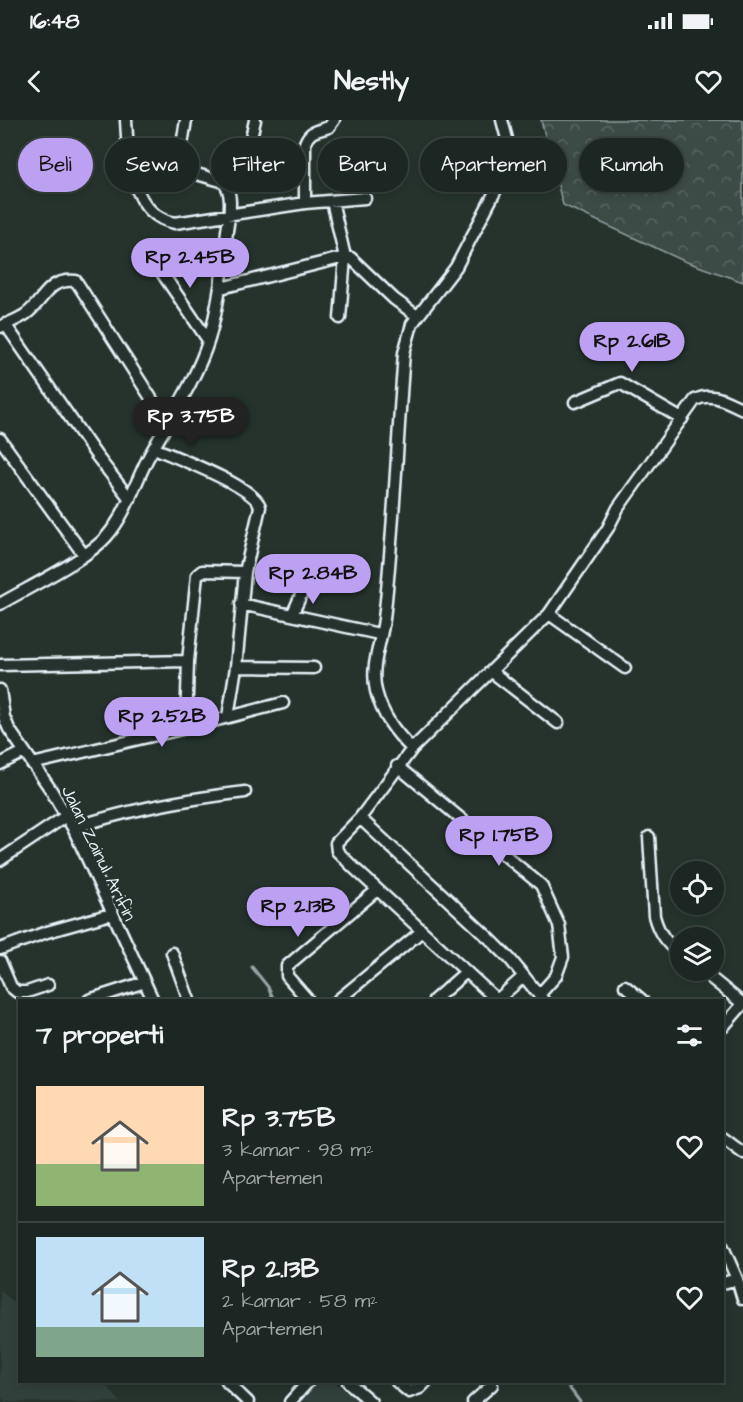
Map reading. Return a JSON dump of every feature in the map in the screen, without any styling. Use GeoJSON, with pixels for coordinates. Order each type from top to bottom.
{"type":"FeatureCollection","features":[{"type":"Feature","properties":{"kind":"street"},"geometry":{"type":"LineString","coordinates":[[126,120],[128,158],[133,178],[141,198],[154,213],[165,221],[175,223],[305,202],[365,198]]}},
{"type":"Feature","properties":{"kind":"street"},"geometry":{"type":"LineString","coordinates":[[186,120],[180,158],[186,171],[211,178]]}},
{"type":"Feature","properties":{"kind":"street"},"geometry":{"type":"LineString","coordinates":[[251,138],[255,120]]}},
{"type":"Feature","properties":{"kind":"street"},"geometry":{"type":"LineString","coordinates":[[305,202],[305,143],[313,131],[329,127],[334,120]]}},
{"type":"Feature","properties":{"kind":"street"},"geometry":{"type":"LineString","coordinates":[[412,749],[394,731],[382,708],[376,690],[374,666],[384,622],[404,353],[409,331],[417,316],[456,267],[497,188],[507,154],[507,139],[502,120]]}},
{"type":"Feature","properties":{"kind":"street"},"geometry":{"type":"LineString","coordinates":[[0,604],[84,555],[106,538],[116,525],[190,381],[208,340],[221,288],[230,213],[229,192]]}},
{"type":"Feature","properties":{"kind":"street"},"geometry":{"type":"LineString","coordinates":[[332,201],[345,257],[340,318]]}},
{"type":"Feature","properties":{"kind":"street"},"geometry":{"type":"LineString","coordinates":[[148,254],[208,340]]}},
{"type":"Feature","properties":{"kind":"street"},"geometry":{"type":"LineString","coordinates":[[221,288],[345,257],[351,258],[394,299],[417,316]]}},
{"type":"Feature","properties":{"kind":"street"},"geometry":{"type":"LineString","coordinates":[[130,499],[3,326],[26,314],[43,294],[58,282],[76,281],[167,423]]}},
{"type":"Feature","properties":{"kind":"street"},"geometry":{"type":"LineString","coordinates":[[575,402],[620,383],[682,419]]}},
{"type":"Feature","properties":{"kind":"street"},"geometry":{"type":"LineString","coordinates":[[496,999],[337,851],[336,843],[360,818],[412,749],[549,614],[608,528],[618,508],[695,400],[707,396],[716,397],[743,409]]}},
{"type":"Feature","properties":{"kind":"street"},"geometry":{"type":"LineString","coordinates":[[0,439],[84,555]]}},
{"type":"Feature","properties":{"kind":"street"},"geometry":{"type":"LineString","coordinates":[[154,448],[217,476],[249,493],[260,503],[245,572],[236,667],[228,717]]}},
{"type":"Feature","properties":{"kind":"street"},"geometry":{"type":"LineString","coordinates":[[186,728],[188,661],[197,575],[202,571],[245,572]]}},
{"type":"Feature","properties":{"kind":"street"},"geometry":{"type":"LineString","coordinates":[[292,615],[312,571]]}},
{"type":"Feature","properties":{"kind":"street"},"geometry":{"type":"LineString","coordinates":[[241,604],[380,634]]}},
{"type":"Feature","properties":{"kind":"street"},"geometry":{"type":"LineString","coordinates":[[549,614],[624,668]]}},
{"type":"Feature","properties":{"kind":"street"},"geometry":{"type":"LineString","coordinates":[[0,665],[188,661]]}},
{"type":"Feature","properties":{"kind":"street"},"geometry":{"type":"LineString","coordinates":[[236,667],[314,668]]}},
{"type":"Feature","properties":{"kind":"street"},"geometry":{"type":"LineString","coordinates":[[492,672],[558,723]]}},
{"type":"Feature","properties":{"kind":"street","name":"Jalan Zainul Arifin"},"geometry":{"type":"LineString","coordinates":[[0,690],[4,717],[73,828],[111,914],[153,999]]}},
{"type":"Feature","properties":{"kind":"street"},"geometry":{"type":"LineString","coordinates":[[33,764],[283,703]]}},
{"type":"Feature","properties":{"kind":"street"},"geometry":{"type":"LineString","coordinates":[[0,764],[24,752]]}},
{"type":"Feature","properties":{"kind":"street"},"geometry":{"type":"LineString","coordinates":[[360,818],[490,939],[541,998],[556,976],[563,957],[559,926],[541,885],[397,766]]}},
{"type":"Feature","properties":{"kind":"street"},"geometry":{"type":"LineString","coordinates":[[73,828],[108,816],[182,800],[245,792]]}},
{"type":"Feature","properties":{"kind":"street"},"geometry":{"type":"LineString","coordinates":[[0,860],[66,816]]}},
{"type":"Feature","properties":{"kind":"street"},"geometry":{"type":"LineString","coordinates":[[649,837],[654,916],[657,928],[670,946]]}},
{"type":"Feature","properties":{"kind":"street"},"geometry":{"type":"LineString","coordinates":[[307,999],[287,975],[287,966],[377,890]]}},
{"type":"Feature","properties":{"kind":"street"},"geometry":{"type":"LineString","coordinates":[[0,949],[47,932],[111,914]]}},
{"type":"Feature","properties":{"kind":"street"},"geometry":{"type":"LineString","coordinates":[[339,999],[422,931]]}},
{"type":"Feature","properties":{"kind":"street"},"geometry":{"type":"LineString","coordinates":[[172,953],[189,999]]}},
{"type":"Feature","properties":{"kind":"street"},"geometry":{"type":"LineString","coordinates":[[0,961],[10,987],[17,992],[27,992],[48,985]]}},
{"type":"Feature","properties":{"kind":"street"},"geometry":{"type":"LineString","coordinates":[[435,999],[466,972]]}},
{"type":"Feature","properties":{"kind":"street"},"geometry":{"type":"LineString","coordinates":[[498,999],[524,976]]}},
{"type":"Feature","properties":{"kind":"street"},"geometry":{"type":"LineString","coordinates":[[715,981],[743,1004],[724,1026]]}},
{"type":"Feature","properties":{"kind":"street"},"geometry":{"type":"LineString","coordinates":[[92,999],[145,982]]}},
{"type":"Feature","properties":{"kind":"street"},"geometry":{"type":"LineString","coordinates":[[625,986],[641,999]]}},
{"type":"Feature","properties":{"kind":"street"},"geometry":{"type":"LineString","coordinates":[[724,1139],[743,1153]]}},
{"type":"Feature","properties":{"kind":"street"},"geometry":{"type":"LineString","coordinates":[[724,1249],[743,1299]]}},
{"type":"Feature","properties":{"kind":"street"},"geometry":{"type":"LineString","coordinates":[[724,1282],[737,1279]]}},
{"type":"Feature","properties":{"kind":"street"},"geometry":{"type":"LineString","coordinates":[[228,1383],[248,1402]]}},
{"type":"Feature","properties":{"kind":"street"},"geometry":{"type":"LineString","coordinates":[[290,1402],[307,1383]]}},
{"type":"Feature","properties":{"kind":"street"},"geometry":{"type":"LineString","coordinates":[[352,1383],[370,1402]]}},
{"type":"Feature","properties":{"kind":"street"},"geometry":{"type":"LineString","coordinates":[[398,1383],[410,1392],[425,1383]]}},
{"type":"Feature","properties":{"kind":"street"},"geometry":{"type":"LineString","coordinates":[[473,1402],[492,1385]]}},
{"type":"Feature","properties":{"kind":"shaded area"},"geometry":{"type":"Polygon","coordinates":[[[0,1291],[18,1305],[18,1383],[105,1383],[120,1402],[6,1402],[0,1397],[0,1291]]]}},
{"type":"Feature","properties":{"kind":"shaded area"},"geometry":{"type":"Polygon","coordinates":[[[312,1383],[335,1383],[358,1402],[295,1402],[312,1383]]]}},
{"type":"Feature","properties":{"kind":"green space"},"geometry":{"type":"Polygon","coordinates":[[[541,120],[743,120],[743,282],[684,261],[563,205],[560,192],[567,192],[567,138],[546,138],[541,120]]]}},
{"type":"Feature","properties":{"kind":"waterway"},"geometry":{"type":"LineString","coordinates":[[252,967],[268,987],[274,999]]}},
{"type":"Feature","properties":{"kind":"waterway"},"geometry":{"type":"LineString","coordinates":[[566,1383],[580,1402]]}}]}
